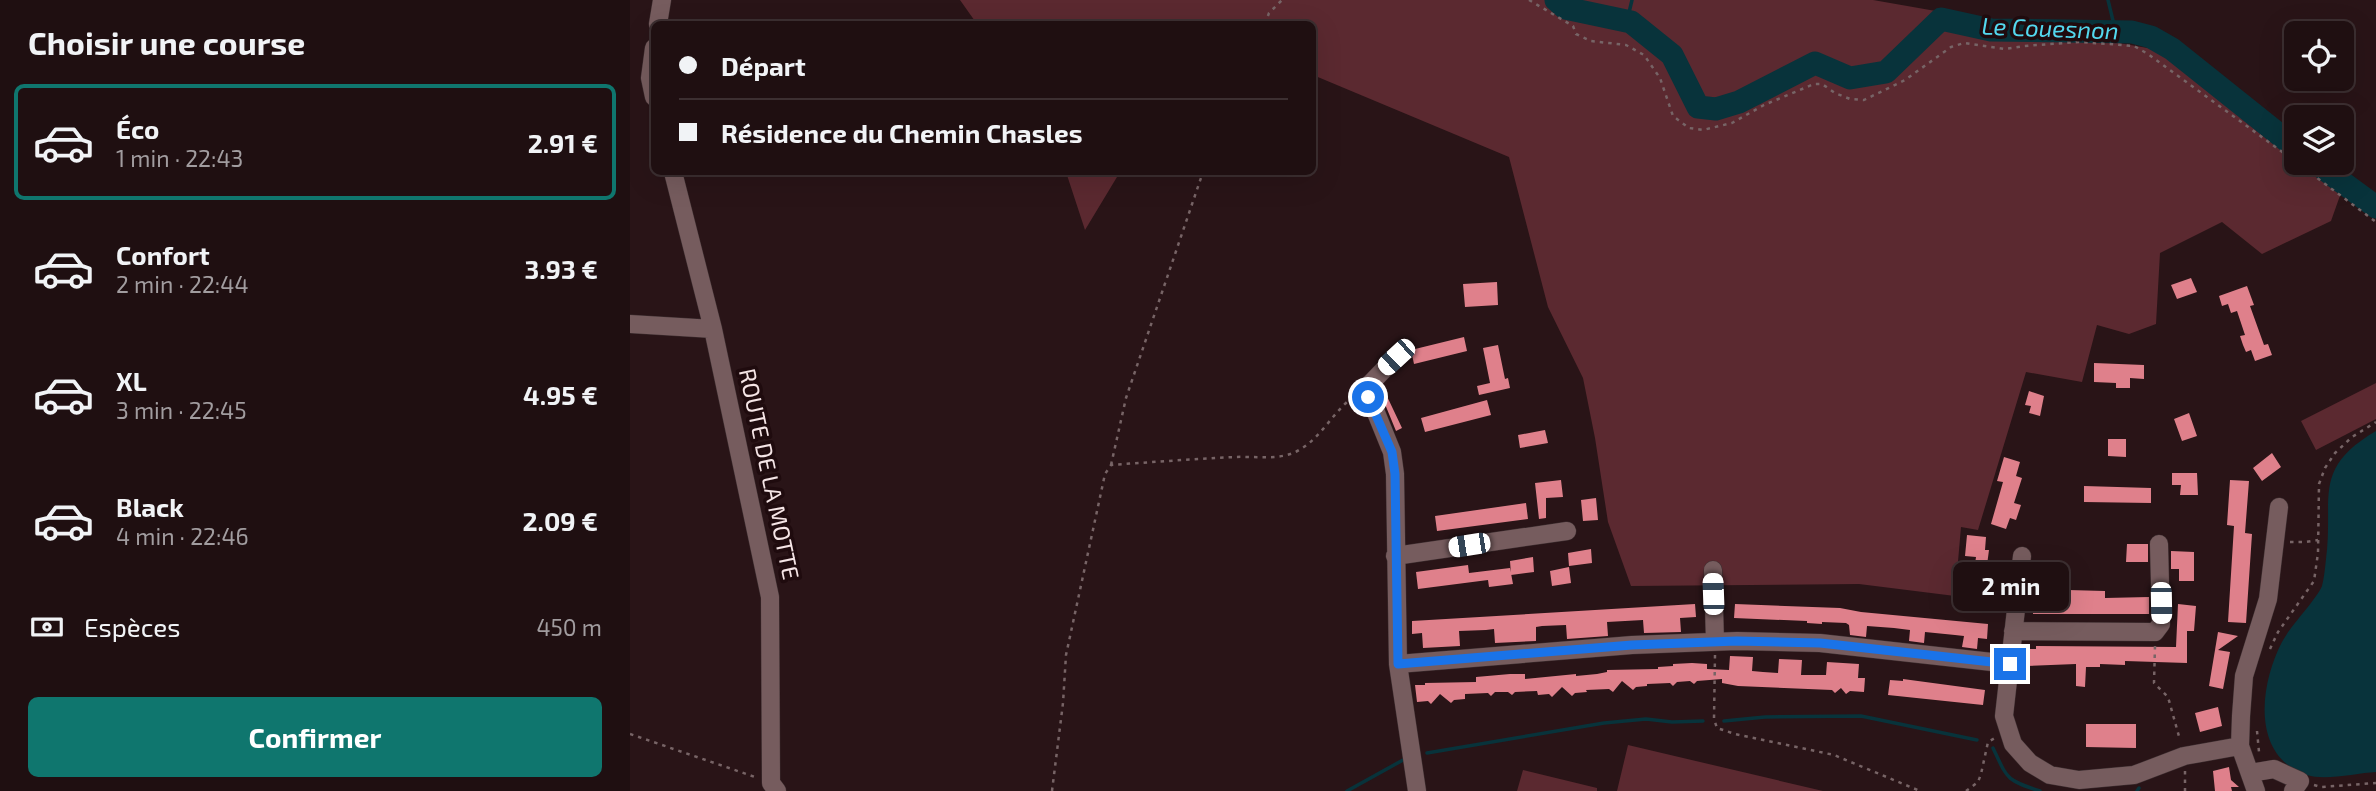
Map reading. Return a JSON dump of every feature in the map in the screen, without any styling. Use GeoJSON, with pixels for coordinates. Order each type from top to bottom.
{"type":"FeatureCollection","features":[{"type":"Feature","properties":{"kind":"street"},"geometry":{"type":"LineString","coordinates":[[658,21],[662,0]]}},
{"type":"Feature","properties":{"kind":"street","name":"ROUTE DE LA MOTTE"},"geometry":{"type":"LineString","coordinates":[[674,175],[713,329],[771,597],[774,787]]}},
{"type":"Feature","properties":{"kind":"street"},"geometry":{"type":"LineString","coordinates":[[630,324],[713,329]]}},
{"type":"Feature","properties":{"kind":"street"},"geometry":{"type":"LineString","coordinates":[[1396,357],[1366,388],[1392,452],[1395,474],[1398,664],[1418,791]]}},
{"type":"Feature","properties":{"kind":"street"},"geometry":{"type":"LineString","coordinates":[[2256,791],[2256,772],[2240,746],[2244,676],[2269,598],[2273,542],[2279,507]]}},
{"type":"Feature","properties":{"kind":"street"},"geometry":{"type":"LineString","coordinates":[[1395,556],[1567,531]]}},
{"type":"Feature","properties":{"kind":"street"},"geometry":{"type":"LineString","coordinates":[[2013,631],[2155,632],[2161,624],[2160,544]]}},
{"type":"Feature","properties":{"kind":"street"},"geometry":{"type":"LineString","coordinates":[[2022,556],[2004,716],[2013,744],[2030,763],[2050,775],[2079,780],[2134,775],[2184,756],[2240,746]]}},
{"type":"Feature","properties":{"kind":"street"},"geometry":{"type":"LineString","coordinates":[[1713,570],[1715,642]]}},
{"type":"Feature","properties":{"kind":"street"},"geometry":{"type":"LineString","coordinates":[[1398,664],[1632,645],[1715,642],[1820,643],[2010,664]]}},
{"type":"Feature","properties":{"kind":"street"},"geometry":{"type":"LineString","coordinates":[[2256,772],[2274,769],[2297,786]]}},
{"type":"Feature","properties":{"kind":"path"},"geometry":{"type":"LineString","coordinates":[[1273,0],[1277,6]]}},
{"type":"Feature","properties":{"kind":"path"},"geometry":{"type":"LineString","coordinates":[[1266,21],[1269,13],[1282,0]]}},
{"type":"Feature","properties":{"kind":"path"},"geometry":{"type":"LineString","coordinates":[[1529,0],[1573,26],[1576,34],[1591,41],[1626,45],[1644,55],[1660,78],[1673,116],[1689,128],[1703,130],[1732,123],[1764,105],[1814,84],[1822,84],[1850,99],[1864,100],[1905,80],[1951,47],[1964,43],[2005,49],[2079,43],[2109,44],[2134,47],[2148,54],[2284,153]]}},
{"type":"Feature","properties":{"kind":"path"},"geometry":{"type":"LineString","coordinates":[[1052,791],[1066,655],[1102,486],[1111,465],[1126,398],[1202,175]]}},
{"type":"Feature","properties":{"kind":"path"},"geometry":{"type":"LineString","coordinates":[[2313,175],[2376,222]]}},
{"type":"Feature","properties":{"kind":"path"},"geometry":{"type":"LineString","coordinates":[[1111,465],[1275,457],[1298,452],[1344,404],[1366,388]]}},
{"type":"Feature","properties":{"kind":"path"},"geometry":{"type":"LineString","coordinates":[[2267,658],[2278,632],[2313,585],[2317,567],[2319,484],[2325,468],[2342,446],[2376,422]]}},
{"type":"Feature","properties":{"kind":"path"},"geometry":{"type":"LineString","coordinates":[[2273,542],[2285,539],[2295,543],[2318,540]]}},
{"type":"Feature","properties":{"kind":"path"},"geometry":{"type":"LineString","coordinates":[[2155,632],[2154,683],[2168,697],[2184,756],[2185,791]]}},
{"type":"Feature","properties":{"kind":"path"},"geometry":{"type":"LineString","coordinates":[[1715,642],[1714,719],[1717,728],[1834,755],[1920,791]]}},
{"type":"Feature","properties":{"kind":"path"},"geometry":{"type":"LineString","coordinates":[[2256,772],[2257,729]]}},
{"type":"Feature","properties":{"kind":"path"},"geometry":{"type":"LineString","coordinates":[[1966,791],[1978,782],[1988,742],[2008,732]]}},
{"type":"Feature","properties":{"kind":"path"},"geometry":{"type":"LineString","coordinates":[[630,734],[774,787]]}},
{"type":"Feature","properties":{"kind":"path"},"geometry":{"type":"LineString","coordinates":[[2297,786],[2321,788],[2376,783]]}},
{"type":"Feature","properties":{"kind":"path"},"geometry":{"type":"LineString","coordinates":[[1909,791],[1912,787]]}},
{"type":"Feature","properties":{"kind":"shaded area"},"geometry":{"type":"Polygon","coordinates":[[[960,0],[1873,0],[2176,53],[2284,142],[2284,175],[2324,175],[2342,190],[2331,221],[2262,254],[2222,222],[2160,253],[2156,324],[2129,334],[2097,325],[2082,382],[2026,372],[1978,530],[1961,527],[1955,596],[1859,584],[1631,586],[1608,522],[1583,378],[1548,307],[1509,157],[1316,76],[1316,21],[975,21],[960,0]]]}},
{"type":"Feature","properties":{"kind":"shaded area"},"geometry":{"type":"Polygon","coordinates":[[[1067,175],[1118,175],[1085,230],[1067,175]]]}},
{"type":"Feature","properties":{"kind":"shaded area"},"geometry":{"type":"Polygon","coordinates":[[[2376,383],[2376,419],[2316,450],[2301,421],[2376,383]]]}},
{"type":"Feature","properties":{"kind":"shaded area"},"geometry":{"type":"Polygon","coordinates":[[[1628,745],[1823,791],[1617,791],[1628,745]]]}},
{"type":"Feature","properties":{"kind":"shaded area"},"geometry":{"type":"Polygon","coordinates":[[[1523,770],[1597,788],[1597,791],[1517,791],[1523,770]]]}},
{"type":"Feature","properties":{"kind":"water"},"geometry":{"type":"Polygon","coordinates":[[[2376,431],[2376,772],[2314,777],[2289,766],[2276,752],[2268,736],[2265,698],[2274,659],[2282,642],[2322,586],[2328,538],[2328,502],[2334,472],[2342,458],[2376,431]]]}},
{"type":"Feature","properties":{"kind":"building"},"geometry":{"type":"Polygon","coordinates":[[[2191,278],[2197,292],[2177,299],[2171,285],[2191,278]]]}},
{"type":"Feature","properties":{"kind":"building"},"geometry":{"type":"Polygon","coordinates":[[[1497,282],[1498,305],[1465,307],[1463,284],[1497,282]]]}},
{"type":"Feature","properties":{"kind":"building"},"geometry":{"type":"Polygon","coordinates":[[[2247,286],[2254,305],[2250,306],[2264,345],[2268,344],[2272,355],[2255,361],[2251,350],[2246,352],[2243,345],[2240,336],[2245,335],[2237,311],[2231,313],[2228,304],[2222,306],[2219,296],[2247,286]]]}},
{"type":"Feature","properties":{"kind":"building"},"geometry":{"type":"Polygon","coordinates":[[[1464,337],[1467,351],[1414,364],[1411,350],[1464,337]]]}},
{"type":"Feature","properties":{"kind":"building"},"geometry":{"type":"Polygon","coordinates":[[[1498,345],[1505,379],[1508,378],[1510,388],[1479,395],[1477,386],[1490,383],[1483,348],[1498,345]]]}},
{"type":"Feature","properties":{"kind":"building"},"geometry":{"type":"Polygon","coordinates":[[[2094,363],[2144,365],[2144,379],[2130,378],[2130,388],[2116,388],[2116,383],[2094,382],[2094,363]]]}},
{"type":"Feature","properties":{"kind":"building"},"geometry":{"type":"Polygon","coordinates":[[[1384,390],[1402,428],[1396,431],[1380,392],[1384,390]]]}},
{"type":"Feature","properties":{"kind":"building"},"geometry":{"type":"Polygon","coordinates":[[[2029,391],[2044,396],[2040,416],[2029,413],[2031,406],[2025,405],[2029,391]]]}},
{"type":"Feature","properties":{"kind":"building"},"geometry":{"type":"Polygon","coordinates":[[[1487,400],[1491,415],[1425,432],[1421,418],[1487,400]]]}},
{"type":"Feature","properties":{"kind":"building"},"geometry":{"type":"Polygon","coordinates":[[[2189,413],[2197,436],[2182,441],[2174,419],[2189,413]]]}},
{"type":"Feature","properties":{"kind":"building"},"geometry":{"type":"Polygon","coordinates":[[[1545,430],[1548,443],[1520,448],[1518,435],[1545,430]]]}},
{"type":"Feature","properties":{"kind":"building"},"geometry":{"type":"Polygon","coordinates":[[[2108,439],[2126,439],[2126,457],[2108,456],[2108,439]]]}},
{"type":"Feature","properties":{"kind":"building"},"geometry":{"type":"Polygon","coordinates":[[[2272,453],[2281,467],[2262,481],[2253,468],[2272,453]]]}},
{"type":"Feature","properties":{"kind":"building"},"geometry":{"type":"Polygon","coordinates":[[[2004,457],[2020,462],[2016,476],[2022,478],[2014,503],[2021,505],[2016,520],[2010,518],[2006,529],[1991,524],[2003,482],[1997,481],[2004,457]]]}},
{"type":"Feature","properties":{"kind":"building"},"geometry":{"type":"Polygon","coordinates":[[[2172,473],[2197,473],[2198,495],[2180,495],[2181,485],[2172,485],[2172,473]]]}},
{"type":"Feature","properties":{"kind":"building"},"geometry":{"type":"Polygon","coordinates":[[[1561,480],[1563,497],[1546,498],[1546,518],[1539,519],[1535,483],[1561,480]]]}},
{"type":"Feature","properties":{"kind":"building"},"geometry":{"type":"Polygon","coordinates":[[[2230,480],[2249,481],[2245,533],[2252,534],[2246,623],[2228,622],[2234,526],[2227,525],[2230,480]]]}},
{"type":"Feature","properties":{"kind":"building"},"geometry":{"type":"Polygon","coordinates":[[[2084,486],[2151,488],[2151,503],[2084,502],[2084,486]]]}},
{"type":"Feature","properties":{"kind":"building"},"geometry":{"type":"Polygon","coordinates":[[[1596,498],[1598,520],[1583,521],[1581,500],[1596,498]]]}},
{"type":"Feature","properties":{"kind":"building"},"geometry":{"type":"Polygon","coordinates":[[[1526,503],[1528,519],[1437,531],[1435,516],[1526,503]]]}},
{"type":"Feature","properties":{"kind":"building"},"geometry":{"type":"Polygon","coordinates":[[[1967,535],[1986,537],[1985,550],[1989,550],[1987,565],[1975,564],[1976,557],[1965,556],[1967,535]]]}},
{"type":"Feature","properties":{"kind":"building"},"geometry":{"type":"Polygon","coordinates":[[[2127,544],[2148,544],[2148,562],[2126,562],[2127,544]]]}},
{"type":"Feature","properties":{"kind":"building"},"geometry":{"type":"Polygon","coordinates":[[[1591,549],[1592,563],[1569,566],[1568,553],[1591,549]]]}},
{"type":"Feature","properties":{"kind":"building"},"geometry":{"type":"Polygon","coordinates":[[[2171,551],[2194,552],[2194,581],[2179,581],[2179,569],[2171,569],[2171,551]]]}},
{"type":"Feature","properties":{"kind":"building"},"geometry":{"type":"Polygon","coordinates":[[[1533,557],[1534,572],[1511,575],[1510,561],[1533,557]]]}},
{"type":"Feature","properties":{"kind":"building"},"geometry":{"type":"Polygon","coordinates":[[[1468,565],[1469,573],[1510,568],[1513,584],[1489,587],[1488,580],[1418,589],[1416,572],[1468,565]]]}},
{"type":"Feature","properties":{"kind":"building"},"geometry":{"type":"Polygon","coordinates":[[[1569,567],[1571,583],[1552,586],[1550,571],[1569,567]]]}},
{"type":"Feature","properties":{"kind":"building"},"geometry":{"type":"Polygon","coordinates":[[[1978,567],[2005,570],[2003,585],[1992,584],[1990,600],[1974,598],[1978,567]]]}},
{"type":"Feature","properties":{"kind":"building"},"geometry":{"type":"Polygon","coordinates":[[[2056,588],[2105,591],[2105,598],[2149,597],[2149,614],[2033,614],[2033,594],[2056,595],[2056,588]]]}},
{"type":"Feature","properties":{"kind":"building"},"geometry":{"type":"Polygon","coordinates":[[[1695,604],[1696,617],[1680,618],[1681,632],[1644,633],[1643,620],[1607,622],[1608,636],[1567,639],[1566,625],[1542,626],[1536,627],[1536,641],[1495,643],[1494,629],[1459,631],[1460,646],[1423,648],[1422,633],[1412,634],[1412,621],[1695,604]]]}},
{"type":"Feature","properties":{"kind":"building"},"geometry":{"type":"Polygon","coordinates":[[[1735,604],[1840,608],[1988,624],[1987,639],[1978,638],[1977,649],[1962,647],[1964,636],[1925,632],[1924,643],[1909,641],[1910,630],[1894,628],[1867,626],[1866,637],[1850,635],[1849,625],[1846,623],[1734,618],[1735,604]]]}},
{"type":"Feature","properties":{"kind":"building"},"geometry":{"type":"Polygon","coordinates":[[[2178,604],[2196,606],[2194,631],[2187,631],[2187,663],[2125,661],[2125,665],[2100,664],[2100,667],[2086,667],[2085,687],[2076,686],[2076,664],[2026,666],[2027,649],[2036,649],[2036,646],[2176,647],[2178,604]]]}},
{"type":"Feature","properties":{"kind":"building"},"geometry":{"type":"Polygon","coordinates":[[[2218,632],[2238,636],[2218,650],[2230,652],[2223,689],[2209,686],[2218,632]]]}},
{"type":"Feature","properties":{"kind":"building"},"geometry":{"type":"Polygon","coordinates":[[[1730,656],[1753,657],[1752,671],[1778,673],[1779,659],[1802,660],[1801,675],[1826,675],[1827,662],[1859,664],[1858,678],[1865,678],[1864,692],[1850,691],[1846,694],[1841,688],[1835,693],[1832,690],[1738,686],[1722,683],[1722,679],[1697,681],[1694,684],[1690,681],[1677,682],[1673,686],[1670,683],[1647,684],[1633,690],[1622,681],[1613,692],[1609,689],[1586,690],[1587,692],[1575,693],[1572,696],[1562,687],[1552,697],[1549,694],[1538,695],[1537,691],[1515,692],[1512,695],[1508,692],[1495,692],[1491,696],[1488,693],[1465,694],[1465,699],[1451,703],[1440,694],[1431,704],[1428,701],[1417,702],[1415,685],[1425,683],[1476,682],[1476,677],[1510,674],[1525,674],[1525,679],[1576,676],[1607,670],[1658,669],[1673,664],[1692,663],[1707,664],[1707,669],[1729,670],[1730,656]]]}},
{"type":"Feature","properties":{"kind":"building"},"geometry":{"type":"Polygon","coordinates":[[[1903,679],[1985,690],[1983,705],[1888,695],[1890,680],[1903,679]]]}},
{"type":"Feature","properties":{"kind":"building"},"geometry":{"type":"Polygon","coordinates":[[[2218,707],[2222,726],[2200,732],[2195,713],[2218,707]]]}},
{"type":"Feature","properties":{"kind":"building"},"geometry":{"type":"Polygon","coordinates":[[[2086,724],[2136,724],[2136,748],[2086,747],[2086,724]]]}},
{"type":"Feature","properties":{"kind":"building"},"geometry":{"type":"Polygon","coordinates":[[[2229,767],[2231,780],[2239,787],[2231,787],[2232,791],[2215,791],[2213,771],[2229,767]]]}},
{"type":"Feature","properties":{"kind":"waterway","name":"Le Couesnon"},"geometry":{"type":"LineString","coordinates":[[1556,0],[1565,8],[1631,22],[1672,55],[1698,107],[1716,109],[1739,102],[1815,63],[1850,78],[1886,72],[1941,19],[1991,30],[2132,32],[2151,37],[2172,49],[2284,138]]}},
{"type":"Feature","properties":{"kind":"waterway"},"geometry":{"type":"LineString","coordinates":[[1627,21],[1632,0]]}},
{"type":"Feature","properties":{"kind":"waterway"},"geometry":{"type":"LineString","coordinates":[[2108,0],[2116,33]]}},
{"type":"Feature","properties":{"kind":"waterway","name":"Le Couesnon"},"geometry":{"type":"LineString","coordinates":[[2332,175],[2376,207]]}},
{"type":"Feature","properties":{"kind":"waterway"},"geometry":{"type":"LineString","coordinates":[[1724,721],[1765,717],[1861,716],[1977,740]]}},
{"type":"Feature","properties":{"kind":"waterway"},"geometry":{"type":"LineString","coordinates":[[1427,753],[1604,723],[1646,719],[1703,721]]}},
{"type":"Feature","properties":{"kind":"waterway"},"geometry":{"type":"LineString","coordinates":[[1993,748],[2009,777],[2040,791]]}},
{"type":"Feature","properties":{"kind":"waterway"},"geometry":{"type":"LineString","coordinates":[[1347,791],[1403,760]]}},
{"type":"Feature","properties":{"kind":"route"},"geometry":{"type":"LineString","coordinates":[[1368,397],[1392,452],[1395,474],[1398,664],[1632,645],[1737,641],[1820,643],[2010,664]]}}]}
